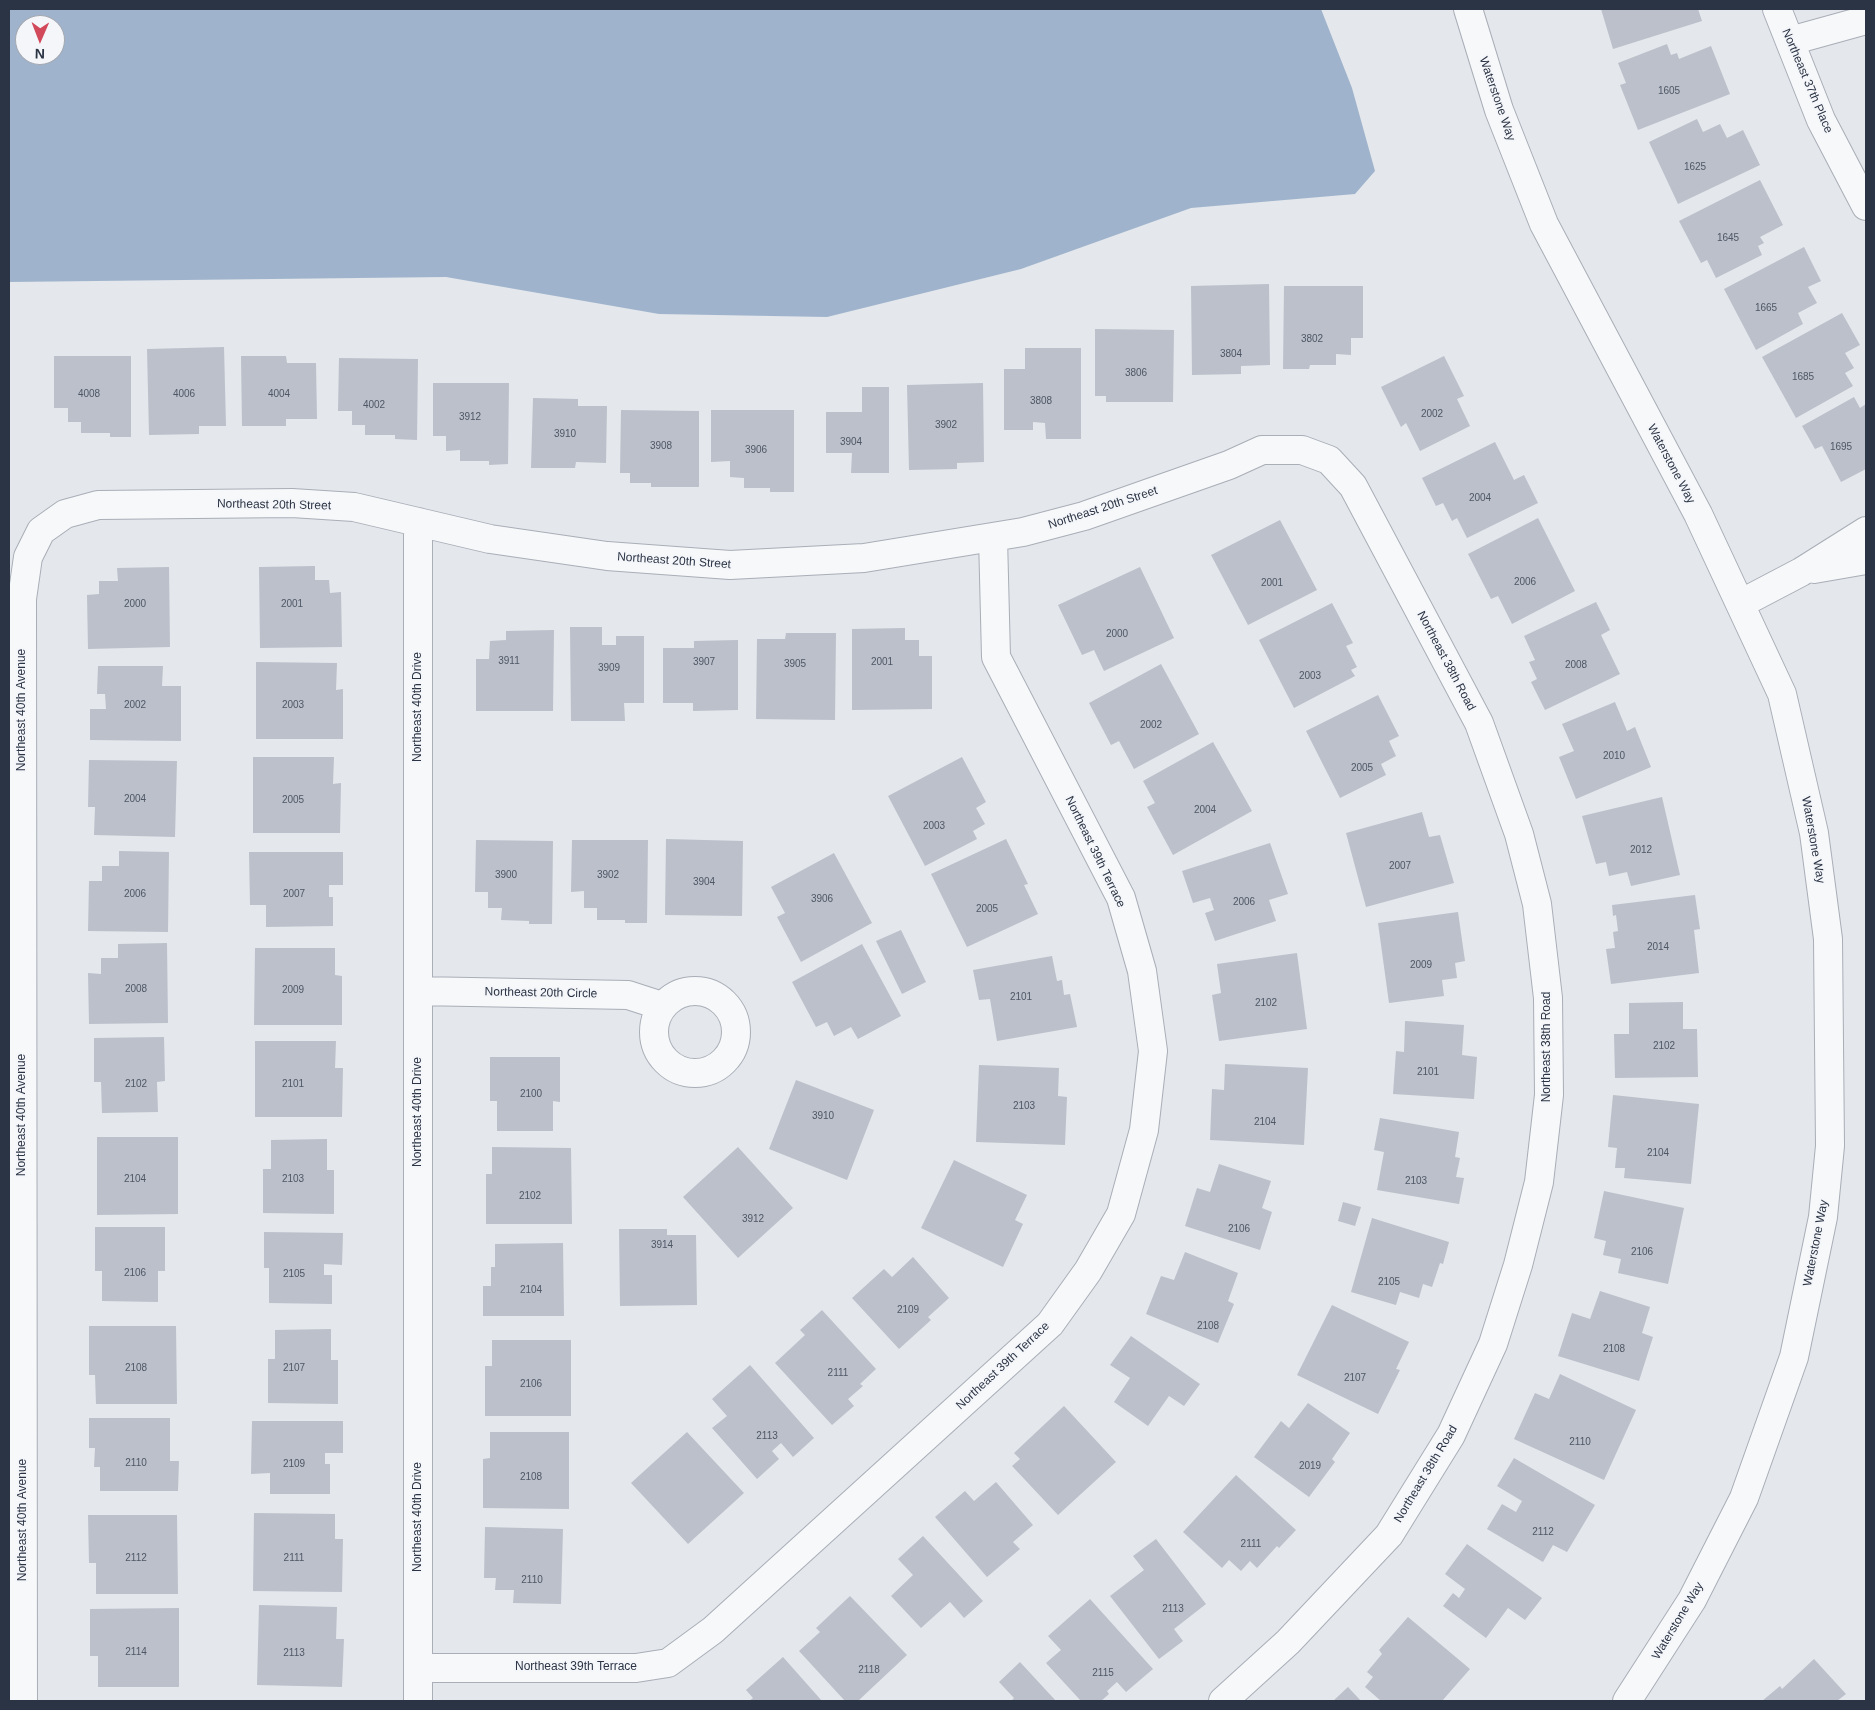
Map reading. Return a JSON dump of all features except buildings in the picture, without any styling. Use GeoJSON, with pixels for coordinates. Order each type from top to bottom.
{"type":"FeatureCollection","features":[{"type":"Feature","properties":{"kind":"street","name":"Waterstone Way"},"geometry":{"type":"LineString","coordinates":[[1468,9],[1499,110],[1544,224],[1698,514],[1782,694],[1814,832],[1828,939],[1830,1146],[1823,1217],[1794,1357],[1744,1498],[1692,1600],[1628,1701]]}},
{"type":"Feature","properties":{"kind":"street","name":"Northeast 37th Place"},"geometry":{"type":"LineString","coordinates":[[1777,9],[1820,120],[1866,206]]}},
{"type":"Feature","properties":{"kind":"street"},"geometry":{"type":"LineString","coordinates":[[1790,41],[1866,20]]}},
{"type":"Feature","properties":{"kind":"street","name":"Northeast 20th Street"},"geometry":{"type":"LineString","coordinates":[[41,531],[65,514],[98,505],[292,503],[354,507],[490,539],[607,556],[730,565],[864,558],[1023,532],[1084,516],[1229,465],[1262,450],[1302,450]]}},
{"type":"Feature","properties":{"kind":"street","name":"Northeast 38th Road"},"geometry":{"type":"LineString","coordinates":[[1223,1701],[1288,1642],[1389,1536],[1451,1435],[1494,1344],[1518,1265],[1540,1182],[1549,1095],[1548,998],[1537,904],[1519,834],[1479,723],[1353,486],[1329,460],[1302,450]]}},
{"type":"Feature","properties":{"kind":"street","name":"Northeast 40th Drive"},"geometry":{"type":"LineString","coordinates":[[418,522],[418,1701]]}},
{"type":"Feature","properties":{"kind":"street","name":"Northeast 40th Avenue"},"geometry":{"type":"LineString","coordinates":[[23,1701],[22,599],[28,558],[41,531]]}},
{"type":"Feature","properties":{"kind":"street"},"geometry":{"type":"LineString","coordinates":[[1740,604],[1801,572],[1866,531]]}},
{"type":"Feature","properties":{"kind":"street","name":"Northeast 39th Terrace"},"geometry":{"type":"LineString","coordinates":[[418,1668],[636,1668],[668,1663],[713,1630],[1050,1324],[1088,1272],[1121,1214],[1144,1130],[1153,1050],[1142,971],[1121,898],[996,657],[994,537]]}},
{"type":"Feature","properties":{"kind":"street"},"geometry":{"type":"LineString","coordinates":[[1801,572],[1866,560]]}},
{"type":"Feature","properties":{"kind":"street","name":"Northeast 20th Circle"},"geometry":{"type":"LineString","coordinates":[[418,991],[628,995],[662,1006]]}},
{"type":"Feature","properties":{"kind":"water"},"geometry":{"type":"Polygon","coordinates":[[[9,9],[1321,9],[1352,88],[1375,171],[1355,194],[1191,208],[1021,269],[827,317],[659,314],[446,277],[9,282],[9,9]]]}}]}
